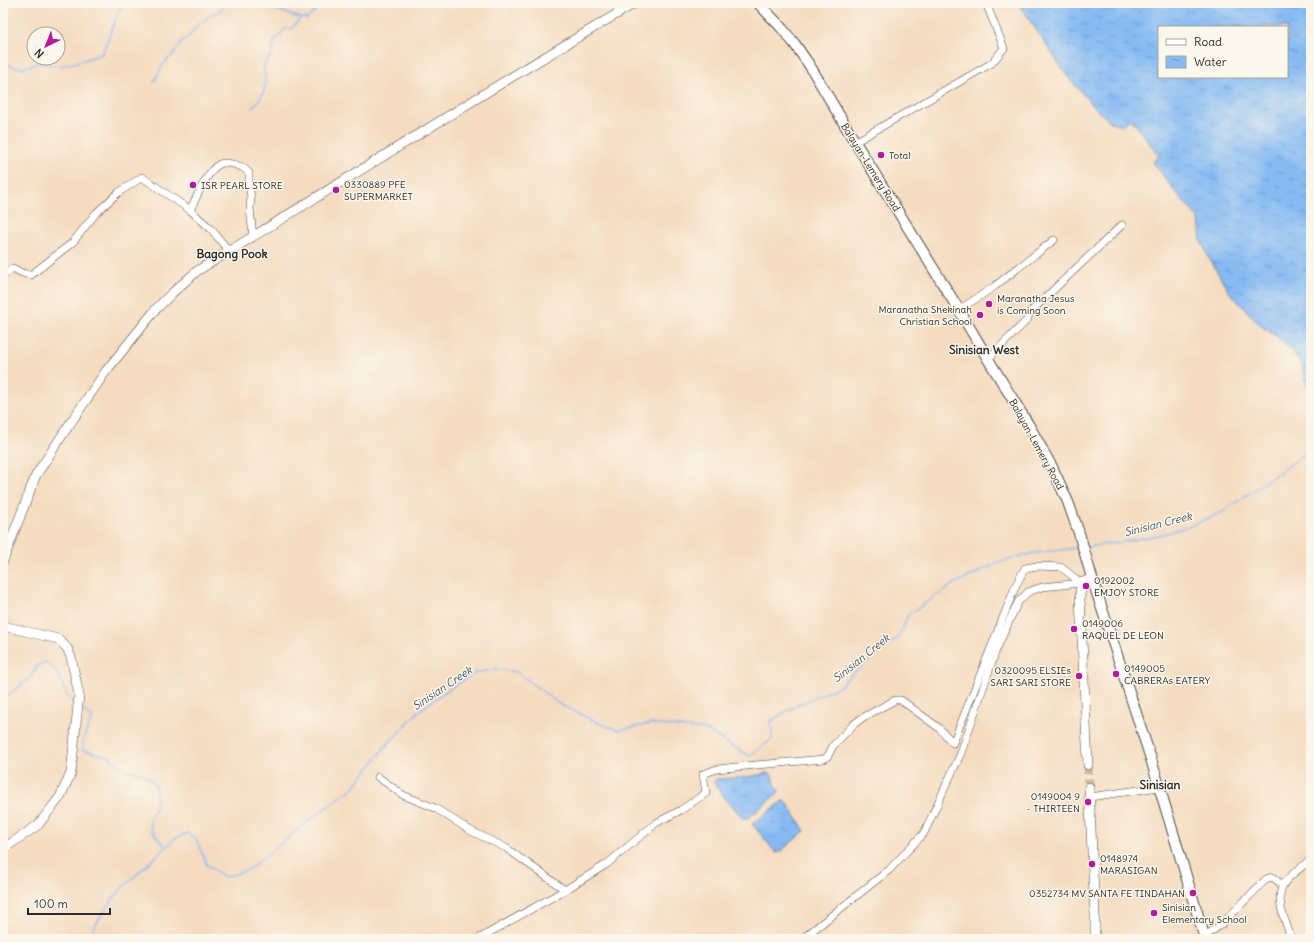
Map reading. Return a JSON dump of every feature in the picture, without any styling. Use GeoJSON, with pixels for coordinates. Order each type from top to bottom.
{"type":"FeatureCollection","features":[{"type":"Feature","properties":{"kind":"main road","name":"Balayan-Lemery Road"},"geometry":{"type":"LineString","coordinates":[[758,3],[780,26],[813,71],[1028,424],[1053,469],[1068,502],[1079,533],[1205,938]]}},
{"type":"Feature","properties":{"kind":"street"},"geometry":{"type":"LineString","coordinates":[[3,561],[36,475],[106,370],[158,308],[171,294],[197,271],[505,81],[635,3]]}},
{"type":"Feature","properties":{"kind":"street"},"geometry":{"type":"LineString","coordinates":[[855,142],[992,63],[1004,48],[986,3]]}},
{"type":"Feature","properties":{"kind":"street"},"geometry":{"type":"LineString","coordinates":[[190,210],[208,176],[218,165],[231,163],[244,168],[249,173],[251,197],[250,209],[253,236]]}},
{"type":"Feature","properties":{"kind":"street"},"geometry":{"type":"LineString","coordinates":[[3,276],[13,268],[22,273],[31,275],[74,242],[96,213],[118,193],[142,177],[190,210],[211,230],[229,251]]}},
{"type":"Feature","properties":{"kind":"street"},"geometry":{"type":"LineString","coordinates":[[988,359],[1027,320],[1030,312],[1122,225]]}},
{"type":"Feature","properties":{"kind":"street"},"geometry":{"type":"LineString","coordinates":[[959,310],[995,286],[1054,240]]}},
{"type":"Feature","properties":{"kind":"street"},"geometry":{"type":"LineString","coordinates":[[478,939],[566,890],[607,864],[656,823],[681,810],[706,793],[703,774],[717,769],[824,759],[828,756],[833,746],[862,718],[895,700],[901,700],[939,728],[953,743],[1016,585],[1025,568],[1038,566],[1061,567],[1081,583]]}},
{"type":"Feature","properties":{"kind":"street"},"geometry":{"type":"LineString","coordinates":[[802,939],[890,870],[924,833],[961,753],[996,650],[1018,602],[1028,592],[1042,587],[1081,583],[1092,578]]}},
{"type":"Feature","properties":{"kind":"street"},"geometry":{"type":"LineString","coordinates":[[1081,583],[1081,637],[1088,765]]}},
{"type":"Feature","properties":{"kind":"street"},"geometry":{"type":"LineString","coordinates":[[3,626],[58,639],[66,648],[71,657],[78,694],[71,773],[60,797],[38,825],[3,849]]}},
{"type":"Feature","properties":{"kind":"street"},"geometry":{"type":"LineString","coordinates":[[378,777],[403,795],[435,808],[471,831],[506,848],[566,890]]}},
{"type":"Feature","properties":{"kind":"street"},"geometry":{"type":"LineString","coordinates":[[1089,786],[1095,939]]}},
{"type":"Feature","properties":{"kind":"street"},"geometry":{"type":"LineString","coordinates":[[1090,798],[1159,787]]}},
{"type":"Feature","properties":{"kind":"street"},"geometry":{"type":"LineString","coordinates":[[1282,939],[1290,934],[1282,914],[1280,896],[1283,885],[1311,860]]}},
{"type":"Feature","properties":{"kind":"street"},"geometry":{"type":"LineString","coordinates":[[1205,938],[1223,923],[1266,879],[1272,877],[1283,885]]}},
{"type":"Feature","properties":{"kind":"water"},"geometry":{"type":"Polygon","coordinates":[[[1018,3],[1311,3],[1311,393],[1302,366],[1295,355],[1277,337],[1261,326],[1229,292],[1201,241],[1199,219],[1173,189],[1153,162],[1159,156],[1131,119],[1121,126],[1109,121],[1093,106],[1068,77],[1018,3]]]}},
{"type":"Feature","properties":{"kind":"water"},"geometry":{"type":"Polygon","coordinates":[[[768,773],[771,774],[779,792],[747,819],[743,818],[719,791],[714,782],[716,779],[747,777],[768,773]]]}},
{"type":"Feature","properties":{"kind":"water"},"geometry":{"type":"Polygon","coordinates":[[[783,801],[786,801],[805,831],[780,852],[776,853],[752,824],[783,801]]]}},
{"type":"Feature","properties":{"kind":"waterway"},"geometry":{"type":"LineString","coordinates":[[3,64],[22,68],[39,63],[59,66],[102,54],[123,3]]}},
{"type":"Feature","properties":{"kind":"waterway"},"geometry":{"type":"LineString","coordinates":[[154,82],[162,66],[176,51],[181,42],[190,35],[198,25],[213,14],[221,11],[224,3]]}},
{"type":"Feature","properties":{"kind":"waterway"},"geometry":{"type":"LineString","coordinates":[[261,3],[293,16],[307,19],[322,3]]}},
{"type":"Feature","properties":{"kind":"waterway"},"geometry":{"type":"LineString","coordinates":[[252,108],[261,97],[265,87],[264,63],[272,53],[274,40],[281,35],[284,29],[292,28],[301,18]]}},
{"type":"Feature","properties":{"kind":"waterway","name":"Sinisian Creek"},"geometry":{"type":"LineString","coordinates":[[1086,547],[1164,534],[1192,525],[1221,513],[1311,450]]}},
{"type":"Feature","properties":{"kind":"waterway","name":"Sinisian Creek"},"geometry":{"type":"LineString","coordinates":[[88,939],[112,900],[123,887],[176,838],[188,833],[196,839],[207,865],[225,877],[248,870],[354,787],[385,747],[419,711],[443,693],[475,673],[497,669],[517,672],[559,704],[601,724],[619,730],[651,724],[706,730],[750,756],[772,739],[771,721],[795,706],[841,686],[845,680],[899,637],[908,615],[954,584],[999,562],[1034,553],[1078,548]]}},
{"type":"Feature","properties":{"kind":"waterway"},"geometry":{"type":"LineString","coordinates":[[3,699],[30,678],[37,666],[45,662],[55,669],[68,697],[75,703]]}},
{"type":"Feature","properties":{"kind":"waterway"},"geometry":{"type":"LineString","coordinates":[[81,708],[92,717],[83,740],[83,750],[109,756],[126,770],[141,773],[151,779],[156,788],[157,799],[155,809],[150,819],[151,830],[166,847]]}},
{"type":"Feature","properties":{"kind":"tunnel"},"geometry":{"type":"LineString","coordinates":[[1088,765],[1089,787]]}},
{"type":"Feature","properties":{"kind":"place","name":"Total"},"geometry":{"type":"Point","coordinates":[881,155]}},
{"type":"Feature","properties":{"kind":"place","name":"ISR PEARL STORE"},"geometry":{"type":"Point","coordinates":[193,185]}},
{"type":"Feature","properties":{"kind":"place","name":"0330889 PFE SUPERMARKET"},"geometry":{"type":"Point","coordinates":[336,190]}},
{"type":"Feature","properties":{"kind":"place","name":"Maranatha Jesus is Coming Soon"},"geometry":{"type":"Point","coordinates":[989,304]}},
{"type":"Feature","properties":{"kind":"place","name":"Maranatha Shekinah Christian School"},"geometry":{"type":"Point","coordinates":[980,315]}},
{"type":"Feature","properties":{"kind":"place","name":"0192002 EMJOY STORE"},"geometry":{"type":"Point","coordinates":[1086,586]}},
{"type":"Feature","properties":{"kind":"place","name":"0149006 RAQUEL DE LEON"},"geometry":{"type":"Point","coordinates":[1074,629]}},
{"type":"Feature","properties":{"kind":"place","name":"0149005 CABRERAs EATERY"},"geometry":{"type":"Point","coordinates":[1116,674]}},
{"type":"Feature","properties":{"kind":"place","name":"0320095 ELSIEs SARI SARI STORE"},"geometry":{"type":"Point","coordinates":[1079,676]}},
{"type":"Feature","properties":{"kind":"place","name":"0149004 9 - THIRTEEN"},"geometry":{"type":"Point","coordinates":[1088,802]}},
{"type":"Feature","properties":{"kind":"place","name":"0148974 MARASIGAN"},"geometry":{"type":"Point","coordinates":[1092,864]}},
{"type":"Feature","properties":{"kind":"place","name":"0352734 MV SANTA FE TINDAHAN"},"geometry":{"type":"Point","coordinates":[1193,893]}},
{"type":"Feature","properties":{"kind":"place","name":"Sinisian Elementary School"},"geometry":{"type":"Point","coordinates":[1154,913]}},
{"type":"Feature","properties":{"kind":"district","name":"Bagong Pook"},"geometry":{"type":"Point","coordinates":[232,254]}},
{"type":"Feature","properties":{"kind":"district","name":"Sinisian West"},"geometry":{"type":"Point","coordinates":[984,350]}},
{"type":"Feature","properties":{"kind":"district","name":"Sinisian"},"geometry":{"type":"Point","coordinates":[1160,785]}}]}
